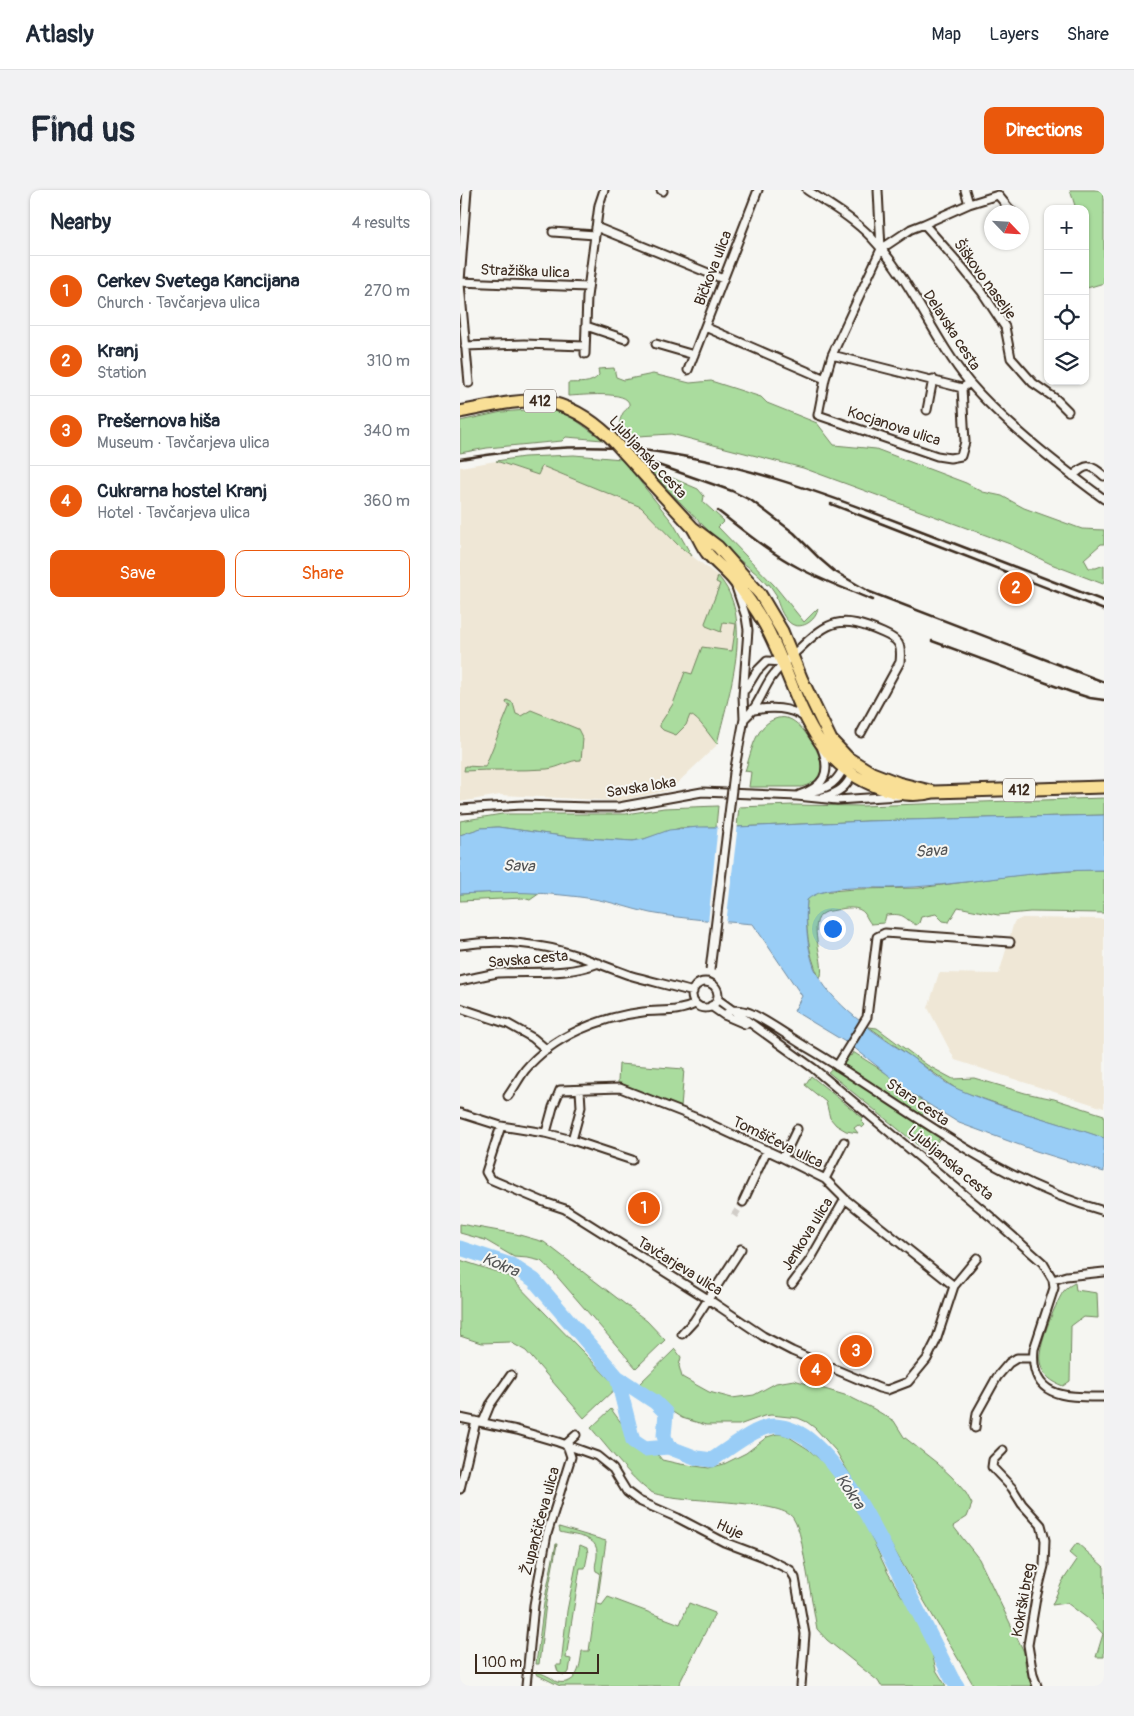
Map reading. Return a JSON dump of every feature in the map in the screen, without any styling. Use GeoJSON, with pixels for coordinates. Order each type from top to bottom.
{"type":"FeatureCollection","features":[{"type":"Feature","properties":{"kind":"main road","name":"Ljubljanska cesta"},"geometry":{"type":"LineString","coordinates":[[460,412],[513,402],[546,401],[580,413],[610,437],[693,528],[718,547],[760,594],[782,631],[788,658],[802,680],[832,740],[850,766],[886,779],[934,792]]}},
{"type":"Feature","properties":{"kind":"main road","name":"Ljubljanska cesta"},"geometry":{"type":"LineString","coordinates":[[693,528],[707,552],[734,580]]}},
{"type":"Feature","properties":{"kind":"main road","name":"412"},"geometry":{"type":"LineString","coordinates":[[734,580],[788,658],[805,718],[819,742],[829,755],[850,766],[867,783],[906,795],[919,796],[934,792],[1104,786]]}},
{"type":"Feature","properties":{"kind":"street","name":"Stražiška ulica"},"geometry":{"type":"LineString","coordinates":[[467,190],[460,282],[469,383]]}},
{"type":"Feature","properties":{"kind":"street"},"geometry":{"type":"LineString","coordinates":[[465,346],[524,344],[585,350],[588,287],[599,205],[604,190]]}},
{"type":"Feature","properties":{"kind":"street","name":"Bičkova ulica"},"geometry":{"type":"LineString","coordinates":[[688,370],[758,190]]}},
{"type":"Feature","properties":{"kind":"street","name":"Delavska cesta"},"geometry":{"type":"LineString","coordinates":[[807,190],[872,237],[902,276],[950,358],[970,383],[1005,418],[1073,476],[1104,499]]}},
{"type":"Feature","properties":{"kind":"street"},"geometry":{"type":"LineString","coordinates":[[878,190],[881,250]]}},
{"type":"Feature","properties":{"kind":"street"},"geometry":{"type":"LineString","coordinates":[[965,190],[969,204]]}},
{"type":"Feature","properties":{"kind":"street"},"geometry":{"type":"LineString","coordinates":[[881,250],[911,229],[969,204],[998,194],[1007,205]]}},
{"type":"Feature","properties":{"kind":"street","name":"Šiškovo naselje"},"geometry":{"type":"LineString","coordinates":[[924,224],[982,292],[1005,327],[1012,358],[1033,383],[1056,399],[1068,411]]}},
{"type":"Feature","properties":{"kind":"street"},"geometry":{"type":"LineString","coordinates":[[553,232],[596,231],[723,279]]}},
{"type":"Feature","properties":{"kind":"street","name":"Kocjanova ulica"},"geometry":{"type":"LineString","coordinates":[[881,250],[832,355],[818,415],[937,456],[950,458],[961,456],[965,442],[962,388]]}},
{"type":"Feature","properties":{"kind":"street","name":"Stražiška ulica"},"geometry":{"type":"LineString","coordinates":[[460,282],[588,287]]}},
{"type":"Feature","properties":{"kind":"street"},"geometry":{"type":"LineString","coordinates":[[586,326],[625,339]]}},
{"type":"Feature","properties":{"kind":"street"},"geometry":{"type":"LineString","coordinates":[[705,327],[825,379]]}},
{"type":"Feature","properties":{"kind":"street"},"geometry":{"type":"LineString","coordinates":[[656,344],[694,355]]}},
{"type":"Feature","properties":{"kind":"street"},"geometry":{"type":"LineString","coordinates":[[832,355],[933,379],[962,388],[970,383]]}},
{"type":"Feature","properties":{"kind":"street","name":"Kocjanova ulica"},"geometry":{"type":"LineString","coordinates":[[927,410],[933,379]]}},
{"type":"Feature","properties":{"kind":"street"},"geometry":{"type":"LineString","coordinates":[[1073,476],[1082,467],[1087,466],[1094,467],[1104,476]]}},
{"type":"Feature","properties":{"kind":"street","name":"Ljubljanska cesta"},"geometry":{"type":"LineString","coordinates":[[708,983],[734,772],[744,719],[743,696],[748,630],[746,617],[734,580]]}},
{"type":"Feature","properties":{"kind":"street"},"geometry":{"type":"LineString","coordinates":[[744,719],[754,710],[770,679],[788,658],[826,626],[839,622],[856,623],[896,639],[900,646],[900,662],[861,733]]}},
{"type":"Feature","properties":{"kind":"street"},"geometry":{"type":"LineString","coordinates":[[743,696],[748,684],[767,661],[788,658]]}},
{"type":"Feature","properties":{"kind":"street"},"geometry":{"type":"LineString","coordinates":[[754,710],[788,709],[805,718]]}},
{"type":"Feature","properties":{"kind":"street"},"geometry":{"type":"LineString","coordinates":[[812,790],[826,776],[826,759],[819,742]]}},
{"type":"Feature","properties":{"kind":"street"},"geometry":{"type":"LineString","coordinates":[[797,796],[812,790],[824,790],[850,766]]}},
{"type":"Feature","properties":{"kind":"street"},"geometry":{"type":"LineString","coordinates":[[820,798],[838,793],[844,788],[850,766]]}},
{"type":"Feature","properties":{"kind":"street","name":"Savska loka"},"geometry":{"type":"LineString","coordinates":[[460,809],[522,804],[589,808],[619,807],[702,792],[797,796],[837,800],[906,795]]}},
{"type":"Feature","properties":{"kind":"street"},"geometry":{"type":"LineString","coordinates":[[837,1066],[867,1017],[877,937],[884,933],[1010,942]]}},
{"type":"Feature","properties":{"kind":"street","name":"Savska cesta"},"geometry":{"type":"LineString","coordinates":[[460,945],[485,942],[522,944],[576,955],[628,975],[693,992]]}},
{"type":"Feature","properties":{"kind":"street","name":"Savska cesta"},"geometry":{"type":"LineString","coordinates":[[460,981],[497,974],[556,972],[587,968],[598,963]]}},
{"type":"Feature","properties":{"kind":"street"},"geometry":{"type":"LineString","coordinates":[[708,983],[717,991],[717,999],[711,1006],[703,1008],[695,1004],[692,996],[697,985],[708,983]]}},
{"type":"Feature","properties":{"kind":"street","name":"Ljubljanska cesta"},"geometry":{"type":"LineString","coordinates":[[717,999],[813,1068],[1038,1257],[1047,1268],[1053,1280]]}},
{"type":"Feature","properties":{"kind":"street"},"geometry":{"type":"LineString","coordinates":[[508,1096],[526,1070],[547,1050],[591,1024],[644,1012],[675,1012],[695,1004]]}},
{"type":"Feature","properties":{"kind":"street","name":"Ljubljanska cesta"},"geometry":{"type":"LineString","coordinates":[[711,1006],[724,1015],[757,1029]]}},
{"type":"Feature","properties":{"kind":"street"},"geometry":{"type":"LineString","coordinates":[[460,1008],[508,1024],[533,1038],[547,1050]]}},
{"type":"Feature","properties":{"kind":"street"},"geometry":{"type":"LineString","coordinates":[[724,1015],[731,1010]]}},
{"type":"Feature","properties":{"kind":"street","name":"Stara cesta"},"geometry":{"type":"LineString","coordinates":[[731,1010],[749,1012],[1007,1174],[1068,1199],[1104,1211]]}},
{"type":"Feature","properties":{"kind":"street","name":"Tomšičeva ulica"},"geometry":{"type":"LineString","coordinates":[[544,1133],[560,1090],[620,1088],[697,1118],[825,1179],[846,1199],[954,1286]]}},
{"type":"Feature","properties":{"kind":"street"},"geometry":{"type":"LineString","coordinates":[[572,1140],[581,1107],[580,1090]]}},
{"type":"Feature","properties":{"kind":"street"},"geometry":{"type":"LineString","coordinates":[[461,1113],[501,1126],[572,1140],[629,1158]]}},
{"type":"Feature","properties":{"kind":"street","name":"Tavčarjeva ulica"},"geometry":{"type":"LineString","coordinates":[[501,1126],[486,1172],[490,1178],[564,1209],[777,1344],[846,1375],[886,1390],[908,1382],[926,1359],[936,1340],[954,1286]]}},
{"type":"Feature","properties":{"kind":"street"},"geometry":{"type":"LineString","coordinates":[[782,1158],[797,1129]]}},
{"type":"Feature","properties":{"kind":"street"},"geometry":{"type":"LineString","coordinates":[[825,1179],[844,1142]]}},
{"type":"Feature","properties":{"kind":"street"},"geometry":{"type":"LineString","coordinates":[[743,1202],[767,1150]]}},
{"type":"Feature","properties":{"kind":"street","name":"Jenkova ulica"},"geometry":{"type":"LineString","coordinates":[[792,1284],[810,1260],[846,1199]]}},
{"type":"Feature","properties":{"kind":"street"},"geometry":{"type":"LineString","coordinates":[[682,1334],[694,1321],[741,1250]]}},
{"type":"Feature","properties":{"kind":"street"},"geometry":{"type":"LineString","coordinates":[[954,1286],[977,1258]]}},
{"type":"Feature","properties":{"kind":"street"},"geometry":{"type":"LineString","coordinates":[[1104,1272],[1066,1276],[1053,1280],[1054,1288],[1051,1300],[1034,1349],[1033,1358],[1036,1375],[1044,1386],[1056,1393],[1066,1397],[1104,1397]]}},
{"type":"Feature","properties":{"kind":"street"},"geometry":{"type":"LineString","coordinates":[[975,1428],[977,1413],[996,1377],[1009,1362],[1017,1358],[1033,1358]]}},
{"type":"Feature","properties":{"kind":"street"},"geometry":{"type":"LineString","coordinates":[[460,1489],[480,1421],[511,1375]]}},
{"type":"Feature","properties":{"kind":"street"},"geometry":{"type":"LineString","coordinates":[[460,1418],[517,1430],[565,1445],[576,1435]]}},
{"type":"Feature","properties":{"kind":"street","name":"Župančičeva ulica"},"geometry":{"type":"LineString","coordinates":[[526,1686],[534,1605],[542,1561],[550,1525],[571,1457],[565,1445]]}},
{"type":"Feature","properties":{"kind":"street","name":"Huje"},"geometry":{"type":"LineString","coordinates":[[565,1445],[584,1451],[605,1462],[613,1469],[627,1492],[639,1500],[724,1542],[764,1557],[790,1570],[795,1578],[805,1634],[801,1686]]}},
{"type":"Feature","properties":{"kind":"street","name":"Kokrški breg"},"geometry":{"type":"LineString","coordinates":[[1002,1450],[993,1460],[992,1467],[1012,1488],[1022,1504],[1041,1525],[1045,1540],[1044,1566],[1028,1645],[1036,1686]]}},
{"type":"Feature","properties":{"kind":"shaded area"},"geometry":{"type":"Polygon","coordinates":[[[496,461],[538,475],[541,465],[641,507],[679,546],[718,576],[728,589],[737,625],[738,644],[736,661],[716,746],[670,790],[619,801],[500,795],[460,802],[460,467],[496,461]]]}},
{"type":"Feature","properties":{"kind":"shaded area"},"geometry":{"type":"Polygon","coordinates":[[[1022,918],[1104,919],[1104,1108],[955,1060],[928,1008],[939,973],[999,974],[1014,922],[1022,918]]]}},
{"type":"Feature","properties":{"kind":"green space"},"geometry":{"type":"Polygon","coordinates":[[[1070,190],[1104,190],[1104,283],[1089,287],[1089,205],[1075,205],[1070,190]]]}},
{"type":"Feature","properties":{"kind":"green space"},"geometry":{"type":"Polygon","coordinates":[[[614,368],[616,377],[624,380],[653,374],[690,383],[711,381],[761,397],[767,403],[817,423],[834,445],[876,449],[966,483],[983,492],[1002,496],[1024,508],[1082,529],[1104,530],[1104,544],[1101,544],[1084,559],[1089,568],[1104,565],[1104,583],[1051,564],[1010,544],[803,468],[671,434],[622,437],[619,434],[620,422],[629,406],[628,401],[614,395],[568,396],[568,383],[589,382],[599,375],[598,369],[614,368]]]}},
{"type":"Feature","properties":{"kind":"green space"},"geometry":{"type":"Polygon","coordinates":[[[539,409],[570,416],[603,440],[566,437],[562,441],[487,448],[460,453],[460,421],[502,412],[539,409]]]}},
{"type":"Feature","properties":{"kind":"green space"},"geometry":{"type":"Polygon","coordinates":[[[574,455],[622,459],[673,523],[692,556],[679,546],[641,507],[542,466],[538,475],[496,461],[524,457],[574,455]]]}},
{"type":"Feature","properties":{"kind":"green space"},"geometry":{"type":"Polygon","coordinates":[[[647,467],[698,489],[704,496],[703,502],[724,521],[718,527],[774,585],[804,622],[818,608],[811,621],[798,626],[789,622],[783,614],[777,596],[769,584],[767,585],[756,573],[739,560],[647,467]]]}},
{"type":"Feature","properties":{"kind":"green space"},"geometry":{"type":"Polygon","coordinates":[[[718,576],[729,593],[736,624],[723,622],[721,632],[706,626],[705,623],[720,584],[716,582],[718,576]]]}},
{"type":"Feature","properties":{"kind":"green space"},"geometry":{"type":"Polygon","coordinates":[[[736,624],[736,657],[717,744],[700,723],[690,715],[686,725],[676,735],[660,727],[673,704],[685,672],[692,674],[702,647],[732,651],[736,624]]]}},
{"type":"Feature","properties":{"kind":"green space"},"geometry":{"type":"Polygon","coordinates":[[[507,700],[513,703],[516,714],[521,716],[531,710],[578,729],[583,739],[581,760],[547,769],[464,771],[465,766],[485,767],[510,705],[506,703],[507,700]]]}},
{"type":"Feature","properties":{"kind":"green space"},"geometry":{"type":"Polygon","coordinates":[[[778,718],[792,720],[805,732],[819,758],[820,772],[811,783],[801,787],[749,787],[751,772],[745,771],[752,747],[764,726],[778,718]]]}},
{"type":"Feature","properties":{"kind":"green space"},"geometry":{"type":"Polygon","coordinates":[[[1104,798],[1104,815],[868,821],[737,827],[739,807],[793,805],[861,806],[1104,798]]]}},
{"type":"Feature","properties":{"kind":"green space"},"geometry":{"type":"Polygon","coordinates":[[[718,806],[716,827],[680,828],[633,841],[569,837],[498,827],[482,828],[460,835],[460,821],[502,814],[626,814],[664,808],[718,806]]]}},
{"type":"Feature","properties":{"kind":"green space"},"geometry":{"type":"Polygon","coordinates":[[[1104,870],[1104,913],[1030,912],[998,915],[958,907],[949,922],[943,921],[936,914],[921,917],[916,925],[903,916],[897,915],[886,915],[884,923],[871,924],[862,911],[855,908],[824,913],[816,924],[822,969],[821,976],[819,977],[815,968],[808,939],[807,900],[812,895],[820,892],[854,889],[919,888],[1019,875],[1104,870]]]}},
{"type":"Feature","properties":{"kind":"green space"},"geometry":{"type":"Polygon","coordinates":[[[516,891],[540,893],[530,900],[523,898],[460,901],[460,894],[516,891]]]}},
{"type":"Feature","properties":{"kind":"green space"},"geometry":{"type":"Polygon","coordinates":[[[869,1027],[877,1028],[927,1065],[953,1079],[974,1078],[1025,1093],[1054,1099],[1104,1115],[1104,1138],[958,1090],[869,1027]]]}},
{"type":"Feature","properties":{"kind":"green space"},"geometry":{"type":"Polygon","coordinates":[[[853,1052],[886,1073],[929,1106],[921,1117],[843,1064],[843,1059],[847,1053],[851,1056],[853,1052]]]}},
{"type":"Feature","properties":{"kind":"green space"},"geometry":{"type":"Polygon","coordinates":[[[619,1064],[684,1069],[681,1108],[619,1086],[619,1064]]]}},
{"type":"Feature","properties":{"kind":"green space"},"geometry":{"type":"Polygon","coordinates":[[[834,1067],[940,1137],[930,1155],[828,1072],[834,1067]]]}},
{"type":"Feature","properties":{"kind":"green space"},"geometry":{"type":"Polygon","coordinates":[[[811,1076],[863,1118],[861,1121],[865,1125],[862,1128],[858,1125],[854,1128],[858,1133],[846,1131],[836,1125],[830,1118],[826,1102],[805,1085],[811,1076]]]}},
{"type":"Feature","properties":{"kind":"green space"},"geometry":{"type":"Polygon","coordinates":[[[460,1224],[516,1234],[544,1242],[647,1321],[665,1340],[636,1368],[554,1273],[541,1261],[514,1257],[485,1240],[460,1233],[460,1224]]]}},
{"type":"Feature","properties":{"kind":"green space"},"geometry":{"type":"Polygon","coordinates":[[[460,1260],[509,1276],[617,1387],[584,1418],[526,1351],[510,1342],[481,1343],[460,1336],[460,1260]]]}},
{"type":"Feature","properties":{"kind":"green space"},"geometry":{"type":"Polygon","coordinates":[[[1075,1283],[1076,1290],[1097,1293],[1098,1318],[1083,1317],[1071,1326],[1070,1381],[1063,1386],[1051,1380],[1045,1374],[1041,1367],[1040,1355],[1051,1316],[1065,1289],[1075,1283]]]}},
{"type":"Feature","properties":{"kind":"green space"},"geometry":{"type":"Polygon","coordinates":[[[675,1349],[681,1357],[679,1366],[682,1377],[709,1392],[732,1398],[754,1395],[776,1383],[794,1380],[848,1396],[894,1421],[904,1437],[952,1477],[966,1493],[972,1504],[967,1517],[953,1526],[979,1559],[1024,1652],[1026,1669],[1033,1686],[974,1686],[836,1451],[815,1428],[798,1418],[771,1415],[739,1425],[706,1425],[682,1418],[662,1407],[639,1384],[675,1349]]]}},
{"type":"Feature","properties":{"kind":"green space"},"geometry":{"type":"Polygon","coordinates":[[[611,1409],[634,1440],[655,1451],[662,1460],[680,1464],[709,1468],[724,1464],[746,1453],[767,1437],[777,1434],[786,1435],[808,1449],[826,1465],[842,1484],[860,1513],[888,1573],[918,1618],[930,1644],[936,1670],[946,1686],[881,1686],[878,1681],[827,1640],[817,1629],[801,1539],[793,1518],[785,1512],[770,1507],[653,1493],[630,1473],[591,1428],[611,1409]]]}},
{"type":"Feature","properties":{"kind":"green space"},"geometry":{"type":"Polygon","coordinates":[[[559,1527],[606,1541],[597,1604],[602,1605],[608,1597],[680,1624],[689,1603],[715,1613],[678,1686],[560,1686],[536,1674],[536,1672],[543,1674],[557,1682],[570,1681],[579,1668],[582,1651],[589,1651],[600,1573],[595,1569],[597,1548],[590,1540],[560,1532],[559,1527]]]}},
{"type":"Feature","properties":{"kind":"green space"},"geometry":{"type":"Polygon","coordinates":[[[1077,1543],[1104,1567],[1104,1657],[1096,1657],[1103,1634],[1091,1621],[1067,1603],[1052,1605],[1062,1582],[1077,1560],[1069,1553],[1077,1543]]]}},
{"type":"Feature","properties":{"kind":"green space"},"geometry":{"type":"Polygon","coordinates":[[[556,1544],[546,1603],[539,1664],[536,1664],[544,1603],[556,1544]]]}},
{"type":"Feature","properties":{"kind":"green space"},"geometry":{"type":"Polygon","coordinates":[[[580,1545],[587,1548],[588,1553],[585,1568],[580,1568],[566,1658],[571,1659],[569,1672],[564,1675],[558,1672],[556,1665],[561,1665],[567,1611],[580,1545]]]}},
{"type":"Feature","properties":{"kind":"water","name":"Sava"},"geometry":{"type":"Polygon","coordinates":[[[1104,815],[1104,870],[1050,872],[915,887],[834,890],[814,895],[807,900],[806,917],[808,943],[814,967],[831,993],[856,1018],[953,1087],[995,1104],[1104,1138],[1104,1172],[1036,1151],[959,1123],[912,1094],[852,1046],[794,1011],[802,996],[753,924],[663,915],[601,900],[560,895],[510,892],[460,894],[460,835],[481,828],[498,827],[569,837],[633,841],[669,830],[698,827],[1104,815]]]}},
{"type":"Feature","properties":{"kind":"pier"},"geometry":{"type":"Polygon","coordinates":[[[718,824],[738,824],[726,924],[708,923],[718,824]]]}},
{"type":"Feature","properties":{"kind":"waterway","name":"Kokra"},"geometry":{"type":"LineString","coordinates":[[460,1248],[511,1265],[534,1280],[617,1377],[655,1402],[666,1413],[664,1436],[668,1447],[697,1458],[712,1460],[760,1429],[775,1426],[796,1432],[813,1443],[844,1478],[861,1505],[902,1579],[957,1686]]}},
{"type":"Feature","properties":{"kind":"waterway","name":"Kokra"},"geometry":{"type":"LineString","coordinates":[[617,1377],[633,1441],[645,1449],[668,1447]]}},
{"type":"Feature","properties":{"kind":"tunnel"},"geometry":{"type":"LineString","coordinates":[[734,1216],[743,1202]]}},
{"type":"Feature","properties":{"kind":"railway"},"geometry":{"type":"LineString","coordinates":[[460,459],[550,448],[596,447],[641,450],[709,461],[809,489],[1104,601]]}},
{"type":"Feature","properties":{"kind":"railway"},"geometry":{"type":"LineString","coordinates":[[644,460],[732,491],[752,501],[794,533],[834,571],[870,592],[1104,682]]}},
{"type":"Feature","properties":{"kind":"railway"},"geometry":{"type":"LineString","coordinates":[[831,504],[1104,610]]}},
{"type":"Feature","properties":{"kind":"railway"},"geometry":{"type":"LineString","coordinates":[[718,511],[788,562],[808,573],[873,600]]}},
{"type":"Feature","properties":{"kind":"railway"},"geometry":{"type":"LineString","coordinates":[[932,641],[1071,692],[1104,700]]}},
{"type":"Feature","properties":{"kind":"place","name":"Kranj"},"geometry":{"type":"Point","coordinates":[1016,588]}},
{"type":"Feature","properties":{"kind":"place","name":"Cerkev Svetega Kancijana"},"geometry":{"type":"Point","coordinates":[644,1208]}},
{"type":"Feature","properties":{"kind":"place","name":"Prešernova hiša"},"geometry":{"type":"Point","coordinates":[856,1351]}},
{"type":"Feature","properties":{"kind":"place","name":"Cukrarna hostel Kranj"},"geometry":{"type":"Point","coordinates":[816,1370]}}]}
